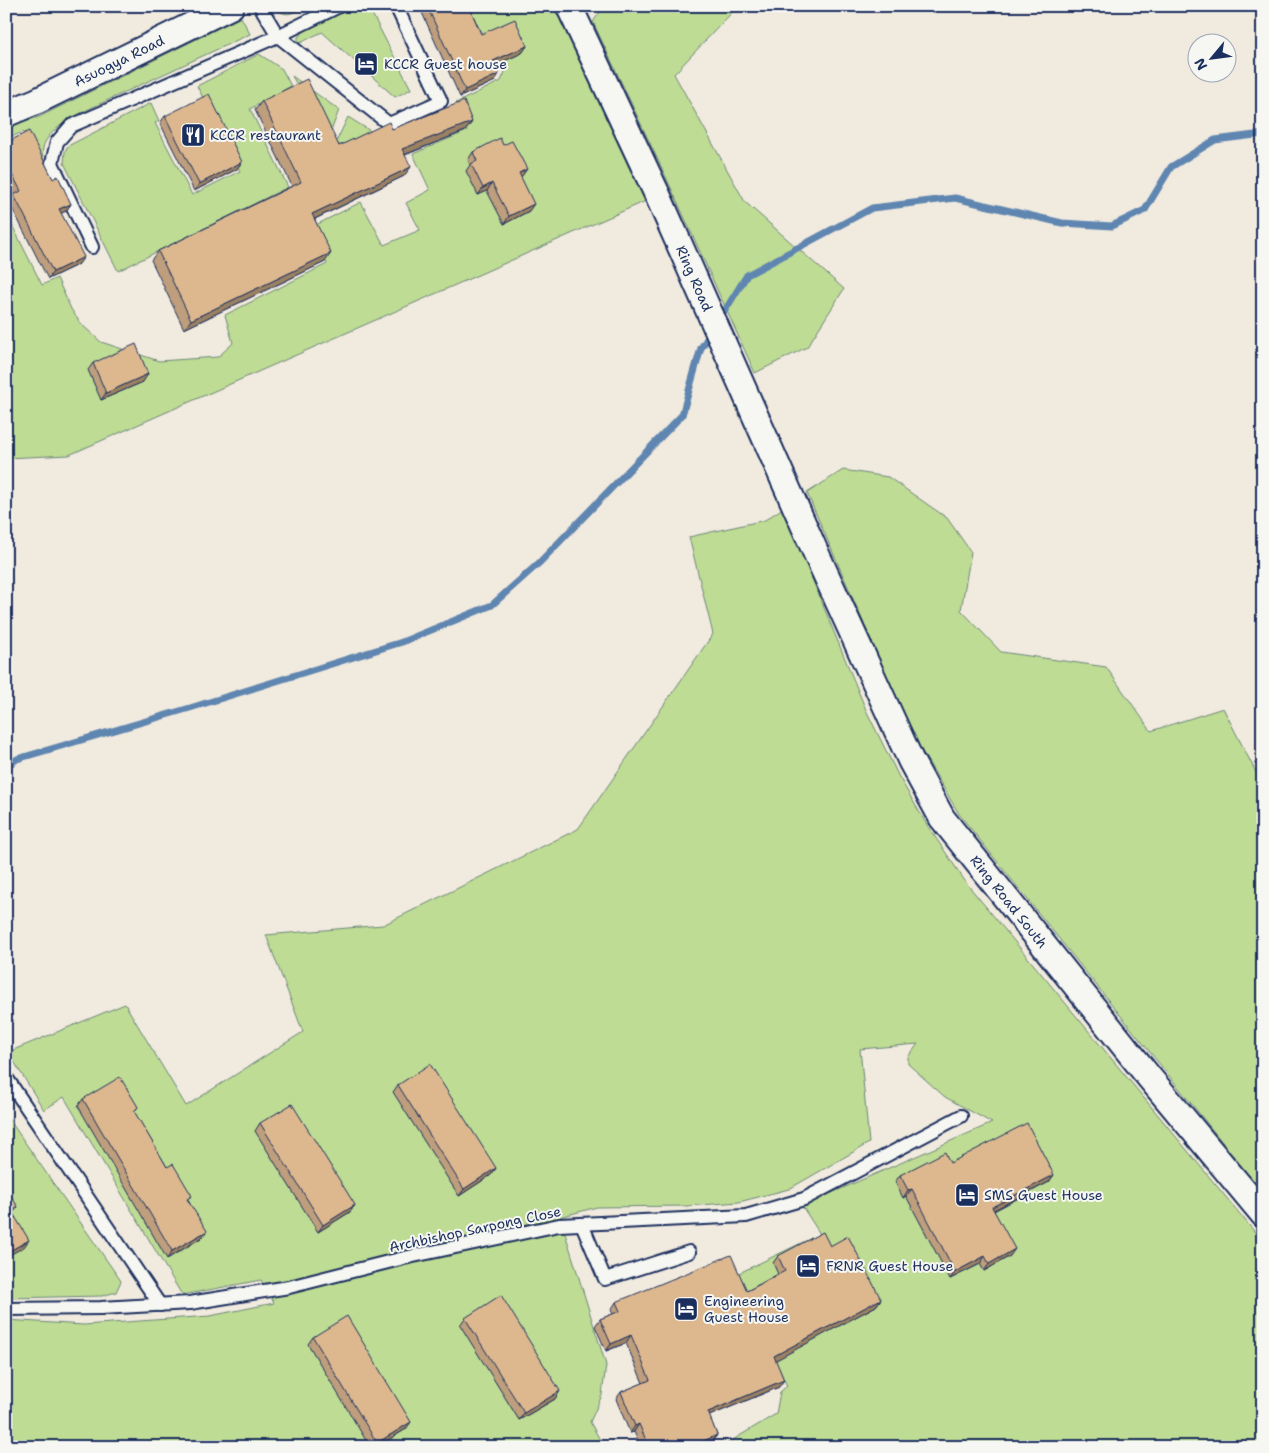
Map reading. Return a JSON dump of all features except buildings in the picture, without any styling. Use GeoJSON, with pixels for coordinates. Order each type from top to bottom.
{"type":"FeatureCollection","features":[{"type":"Feature","properties":{"kind":"street","name":"Asuogya Road"},"geometry":{"type":"LineString","coordinates":[[6,114],[46,97],[231,6]]}},
{"type":"Feature","properties":{"kind":"street","name":"Ring Road"},"geometry":{"type":"LineString","coordinates":[[570,6],[658,196],[816,552]]}},
{"type":"Feature","properties":{"kind":"street","name":"Ring Road South"},"geometry":{"type":"LineString","coordinates":[[816,552],[911,760],[942,818],[1149,1077],[1263,1214]]}},
{"type":"Feature","properties":{"kind":"lane"},"geometry":{"type":"LineString","coordinates":[[260,6],[278,36],[389,124],[440,101],[396,6]]}},
{"type":"Feature","properties":{"kind":"lane"},"geometry":{"type":"LineString","coordinates":[[92,247],[52,162],[57,142],[71,126],[278,36],[339,6]]}},
{"type":"Feature","properties":{"kind":"lane"},"geometry":{"type":"LineString","coordinates":[[8,1080],[160,1305]]}},
{"type":"Feature","properties":{"kind":"lane","name":"Archbishop Sarpong Close"},"geometry":{"type":"LineString","coordinates":[[6,1309],[101,1308],[190,1303],[290,1287],[404,1258],[559,1225],[746,1216],[804,1199],[961,1116]]}},
{"type":"Feature","properties":{"kind":"lane"},"geometry":{"type":"LineString","coordinates":[[582,1224],[605,1279],[689,1252]]}},
{"type":"Feature","properties":{"kind":"green space"},"geometry":{"type":"Polygon","coordinates":[[[275,6],[306,6],[286,14],[282,13],[275,6]]]}},
{"type":"Feature","properties":{"kind":"green space"},"geometry":{"type":"Polygon","coordinates":[[[356,6],[368,6],[411,89],[395,97],[322,32],[300,43],[298,41],[298,37],[306,30],[356,6]]]}},
{"type":"Feature","properties":{"kind":"green space"},"geometry":{"type":"Polygon","coordinates":[[[469,6],[558,6],[646,201],[69,455],[6,458],[6,213],[42,285],[57,278],[71,309],[81,324],[101,342],[159,361],[218,357],[233,343],[225,315],[327,264],[310,228],[361,202],[384,245],[420,230],[406,203],[430,190],[413,154],[467,131],[456,103],[501,81],[505,72],[495,50],[477,25],[469,6]]]}},
{"type":"Feature","properties":{"kind":"green space"},"geometry":{"type":"Polygon","coordinates":[[[604,6],[738,6],[674,74],[745,202],[844,289],[807,347],[755,373],[593,22],[604,6]]]}},
{"type":"Feature","properties":{"kind":"green space"},"geometry":{"type":"Polygon","coordinates":[[[241,17],[250,34],[93,107],[71,118],[56,129],[50,135],[43,148],[43,158],[48,175],[46,177],[23,132],[6,139],[6,126],[39,117],[241,17]]]}},
{"type":"Feature","properties":{"kind":"green space"},"geometry":{"type":"Polygon","coordinates":[[[259,54],[282,69],[291,86],[250,109],[288,187],[118,271],[64,163],[65,151],[68,146],[151,103],[159,121],[155,123],[192,195],[240,171],[197,86],[259,54]]]}},
{"type":"Feature","properties":{"kind":"green space"},"geometry":{"type":"Polygon","coordinates":[[[292,76],[339,110],[328,139],[292,76]]]}},
{"type":"Feature","properties":{"kind":"green space"},"geometry":{"type":"Polygon","coordinates":[[[348,117],[372,132],[342,147],[336,142],[348,117]]]}},
{"type":"Feature","properties":{"kind":"green space"},"geometry":{"type":"Polygon","coordinates":[[[843,470],[888,477],[947,518],[971,552],[961,610],[1001,652],[1106,667],[1151,731],[1223,708],[1263,786],[1263,1193],[959,814],[913,736],[807,493],[843,470]]]}},
{"type":"Feature","properties":{"kind":"green space"},"geometry":{"type":"Polygon","coordinates":[[[783,508],[866,710],[899,777],[927,825],[967,884],[1263,1242],[1263,1447],[721,1447],[776,1414],[780,1392],[787,1386],[735,1275],[820,1234],[802,1206],[992,1123],[945,1097],[908,1064],[908,1057],[918,1044],[860,1049],[869,1143],[789,1189],[739,1202],[687,1206],[597,1207],[560,1217],[606,1365],[602,1395],[590,1422],[604,1447],[6,1447],[6,1320],[84,1325],[210,1316],[274,1303],[261,1280],[182,1295],[64,1097],[44,1110],[13,1060],[6,1064],[6,1053],[125,1004],[186,1106],[303,1032],[266,935],[383,925],[578,829],[713,634],[689,537],[765,520],[783,508]]]}},
{"type":"Feature","properties":{"kind":"green space"},"geometry":{"type":"Polygon","coordinates":[[[6,1115],[121,1281],[116,1292],[102,1296],[6,1298],[6,1115]]]}},
{"type":"Feature","properties":{"kind":"waterway"},"geometry":{"type":"LineString","coordinates":[[719,320],[747,275],[872,208],[955,198],[1062,223],[1112,226],[1145,210],[1171,167],[1215,140],[1263,134]]}},
{"type":"Feature","properties":{"kind":"waterway"},"geometry":{"type":"LineString","coordinates":[[6,767],[17,759],[190,708],[402,642],[492,605],[539,563],[682,415],[701,348],[712,331]]}},
{"type":"Feature","properties":{"kind":"place","name":"KCCR Guest house"},"geometry":{"type":"Point","coordinates":[366,64]}},
{"type":"Feature","properties":{"kind":"place","name":"KCCR restaurant"},"geometry":{"type":"Point","coordinates":[193,135]}},
{"type":"Feature","properties":{"kind":"place","name":"SMS Guest House"},"geometry":{"type":"Point","coordinates":[967,1195]}},
{"type":"Feature","properties":{"kind":"place","name":"FRNR Guest House"},"geometry":{"type":"Point","coordinates":[808,1266]}},
{"type":"Feature","properties":{"kind":"place","name":"Engineering Guest House"},"geometry":{"type":"Point","coordinates":[686,1309]}}]}
